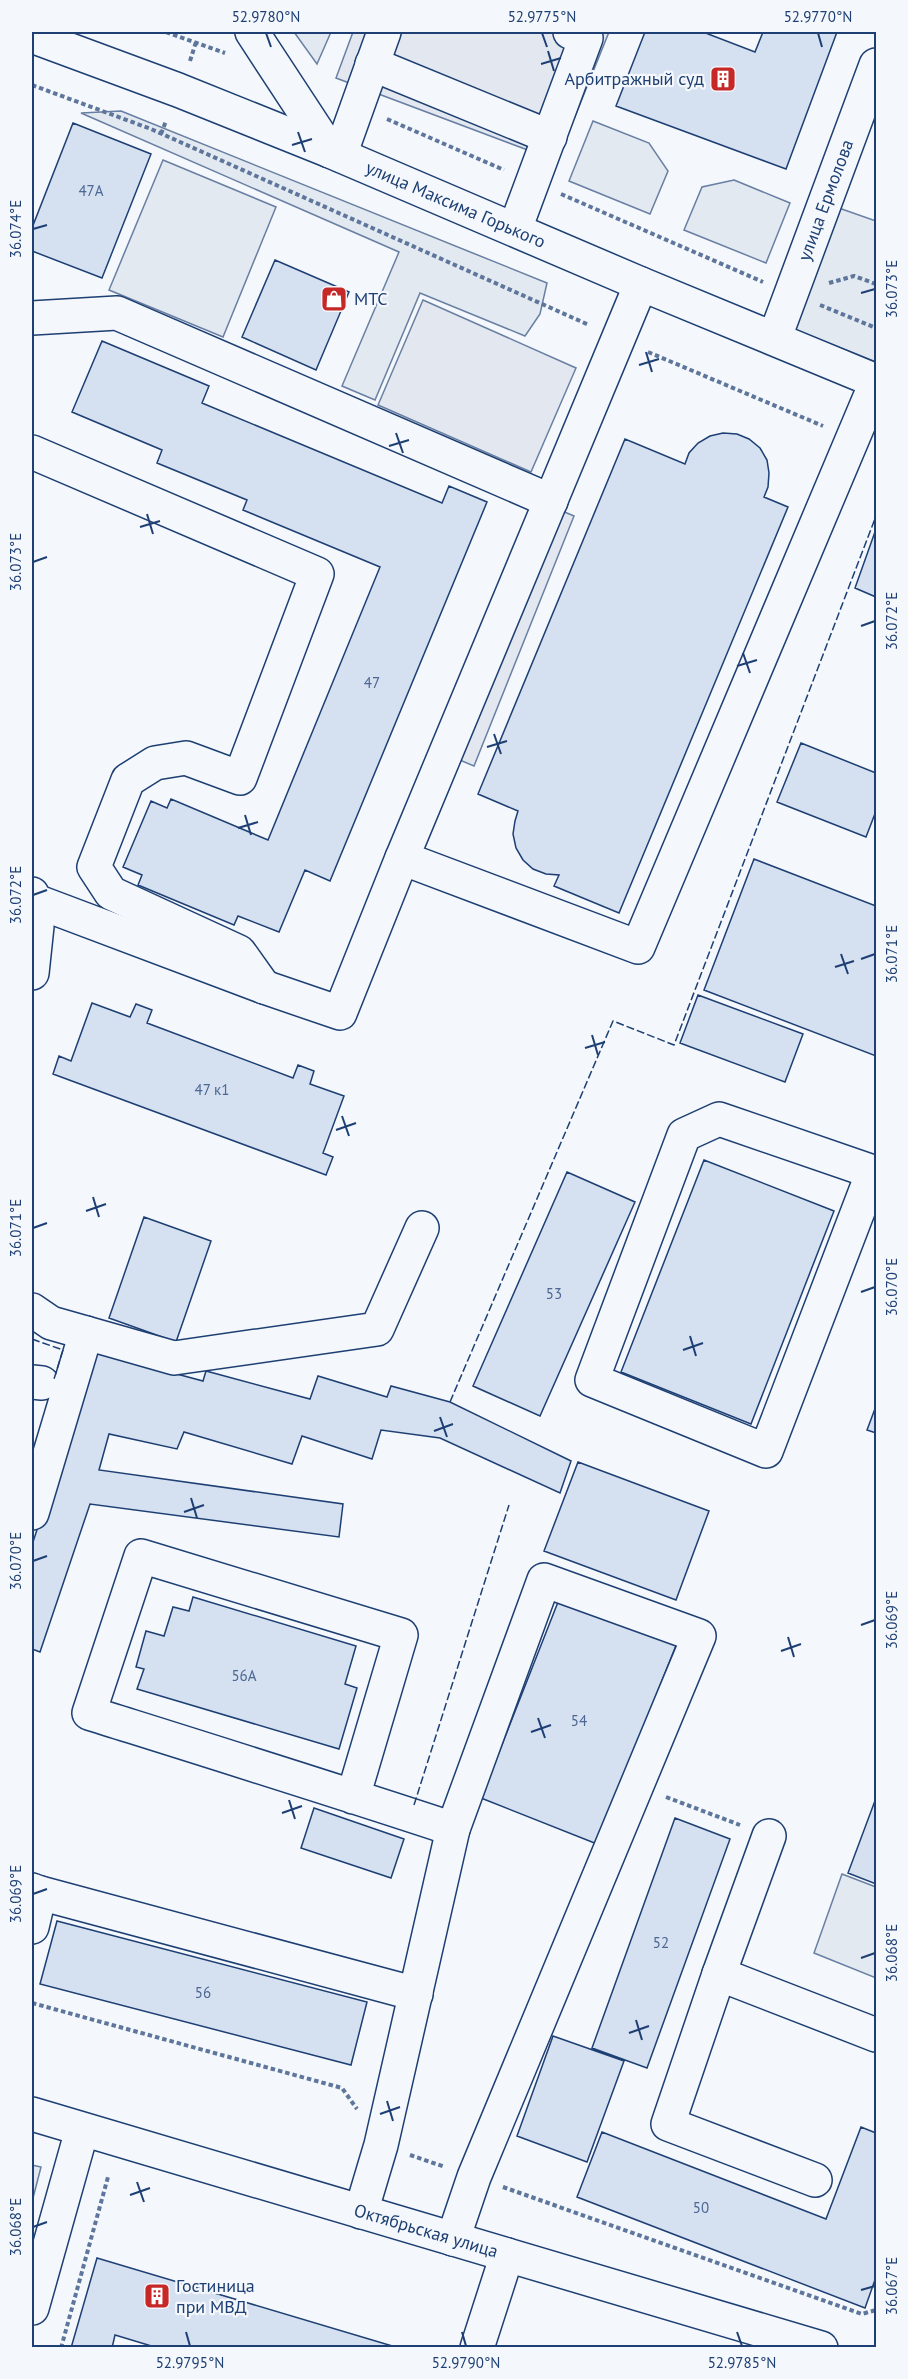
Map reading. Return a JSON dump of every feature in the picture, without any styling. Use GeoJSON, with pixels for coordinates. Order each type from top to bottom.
{"type":"FeatureCollection","features":[{"type":"Feature","properties":{"kind":"main road"},"geometry":{"type":"LineString","coordinates":[[252,32],[335,153]]}},
{"type":"Feature","properties":{"kind":"main road"},"geometry":{"type":"LineString","coordinates":[[335,153],[357,106],[384,32]]}},
{"type":"Feature","properties":{"kind":"main road"},"geometry":{"type":"LineString","coordinates":[[515,229],[586,38],[570,32]]}},
{"type":"Feature","properties":{"kind":"main road","name":"улица Максима Горького"},"geometry":{"type":"LineString","coordinates":[[32,36],[335,153],[641,284],[775,337],[876,382]]}},
{"type":"Feature","properties":{"kind":"main road"},"geometry":{"type":"LineString","coordinates":[[372,64],[550,137]]}},
{"type":"Feature","properties":{"kind":"main road","name":"улица Ермолова"},"geometry":{"type":"LineString","coordinates":[[775,337],[876,66]]}},
{"type":"Feature","properties":{"kind":"main road"},"geometry":{"type":"LineString","coordinates":[[32,897],[264,987],[340,1012],[641,284]]}},
{"type":"Feature","properties":{"kind":"main road"},"geometry":{"type":"LineString","coordinates":[[32,318],[117,313],[551,501]]}},
{"type":"Feature","properties":{"kind":"main road"},"geometry":{"type":"LineString","coordinates":[[402,858],[638,947],[876,382]]}},
{"type":"Feature","properties":{"kind":"main road"},"geometry":{"type":"LineString","coordinates":[[32,452],[317,574],[240,778],[186,758],[155,763],[128,780],[94,867],[111,893],[239,952],[264,987]]}},
{"type":"Feature","properties":{"kind":"main road"},"geometry":{"type":"LineString","coordinates":[[32,897],[38,926],[32,973]]}},
{"type":"Feature","properties":{"kind":"main road"},"geometry":{"type":"LineString","coordinates":[[719,1119],[875,1172],[766,1451],[592,1380],[684,1135],[719,1119]]}},
{"type":"Feature","properties":{"kind":"main road"},"geometry":{"type":"LineString","coordinates":[[32,1310],[51,1323],[174,1358],[377,1329],[422,1228]]}},
{"type":"Feature","properties":{"kind":"main road"},"geometry":{"type":"LineString","coordinates":[[32,1513],[86,1333]]}},
{"type":"Feature","properties":{"kind":"main road"},"geometry":{"type":"LineString","coordinates":[[353,1797],[401,1635],[141,1556],[89,1713],[453,1829]]}},
{"type":"Feature","properties":{"kind":"main road"},"geometry":{"type":"LineString","coordinates":[[361,2212],[381,2145],[453,1829],[544,1580],[699,1636],[474,2177],[453,2239]]}},
{"type":"Feature","properties":{"kind":"main road"},"geometry":{"type":"LineString","coordinates":[[769,1836],[668,2124],[815,2180]]}},
{"type":"Feature","properties":{"kind":"main road"},"geometry":{"type":"LineString","coordinates":[[32,1927],[36,1892],[416,1994]]}},
{"type":"Feature","properties":{"kind":"main road"},"geometry":{"type":"LineString","coordinates":[[719,1974],[876,2035]]}},
{"type":"Feature","properties":{"kind":"main road","name":"Октябрьская улица"},"geometry":{"type":"LineString","coordinates":[[32,2114],[821,2348]]}},
{"type":"Feature","properties":{"kind":"main road"},"geometry":{"type":"LineString","coordinates":[[32,2308],[82,2130]]}},
{"type":"Feature","properties":{"kind":"main road"},"geometry":{"type":"LineString","coordinates":[[477,2348],[507,2255]]}},
{"type":"Feature","properties":{"kind":"path"},"geometry":{"type":"LineString","coordinates":[[166,32],[227,53]]}},
{"type":"Feature","properties":{"kind":"path"},"geometry":{"type":"LineString","coordinates":[[32,85],[151,129],[618,339],[853,439]]}},
{"type":"Feature","properties":{"kind":"path"},"geometry":{"type":"LineString","coordinates":[[357,106],[791,294],[876,328]]}},
{"type":"Feature","properties":{"kind":"path"},"geometry":{"type":"LineString","coordinates":[[791,294],[854,276],[876,284]]}},
{"type":"Feature","properties":{"kind":"path"},"geometry":{"type":"LineString","coordinates":[[637,1787],[769,1836]]}},
{"type":"Feature","properties":{"kind":"path"},"geometry":{"type":"LineString","coordinates":[[61,2348],[108,2177]]}},
{"type":"Feature","properties":{"kind":"shaded area"},"geometry":{"type":"Polygon","coordinates":[[[294,32],[331,32],[317,64],[294,32]]]}},
{"type":"Feature","properties":{"kind":"shaded area"},"geometry":{"type":"Polygon","coordinates":[[[353,32],[609,32],[557,161],[336,78],[353,32]]]}},
{"type":"Feature","properties":{"kind":"shaded area"},"geometry":{"type":"Polygon","coordinates":[[[121,111],[547,283],[540,314],[525,336],[420,293],[375,400],[342,386],[399,252],[81,113],[121,111]]]}},
{"type":"Feature","properties":{"kind":"shaded area"},"geometry":{"type":"Polygon","coordinates":[[[593,121],[649,143],[668,171],[650,214],[569,181],[593,121]]]}},
{"type":"Feature","properties":{"kind":"shaded area"},"geometry":{"type":"Polygon","coordinates":[[[163,160],[276,207],[223,337],[109,290],[163,160]]]}},
{"type":"Feature","properties":{"kind":"shaded area"},"geometry":{"type":"Polygon","coordinates":[[[734,180],[790,203],[766,263],[684,230],[702,187],[734,180]]]}},
{"type":"Feature","properties":{"kind":"shaded area"},"geometry":{"type":"Polygon","coordinates":[[[836,207],[876,221],[876,362],[793,329],[836,207]]]}},
{"type":"Feature","properties":{"kind":"shaded area"},"geometry":{"type":"Polygon","coordinates":[[[423,300],[576,368],[531,472],[378,405],[423,300]]]}},
{"type":"Feature","properties":{"kind":"shaded area"},"geometry":{"type":"Polygon","coordinates":[[[555,508],[574,516],[474,766],[455,758],[555,508]]]}},
{"type":"Feature","properties":{"kind":"shaded area"},"geometry":{"type":"Polygon","coordinates":[[[842,1874],[876,1887],[876,1978],[814,1953],[842,1874]]]}},
{"type":"Feature","properties":{"kind":"shaded area"},"geometry":{"type":"Polygon","coordinates":[[[32,2165],[41,2167],[32,2202],[32,2165]]]}},
{"type":"Feature","properties":{"kind":"building","name":"Арбитражный суд"},"geometry":{"type":"Polygon","coordinates":[[[645,32],[703,32],[755,52],[763,32],[837,32],[786,169],[616,106],[645,32]]]}},
{"type":"Feature","properties":{"kind":"building"},"geometry":{"type":"Polygon","coordinates":[[[73,123],[151,154],[102,278],[32,251],[32,228],[73,123]]]}},
{"type":"Feature","properties":{"kind":"building"},"geometry":{"type":"Polygon","coordinates":[[[275,260],[349,292],[316,370],[242,337],[275,260]]]}},
{"type":"Feature","properties":{"kind":"building"},"geometry":{"type":"Polygon","coordinates":[[[102,341],[209,386],[202,403],[442,503],[449,486],[487,502],[330,881],[305,870],[279,932],[238,916],[234,925],[138,885],[142,875],[123,867],[151,801],[167,808],[171,799],[268,840],[380,567],[243,510],[247,500],[157,463],[162,450],[72,412],[102,341]]]}},
{"type":"Feature","properties":{"kind":"building"},"geometry":{"type":"Polygon","coordinates":[[[723,433],[737,434],[749,439],[760,448],[767,460],[769,473],[768,487],[764,497],[788,507],[619,913],[554,886],[559,875],[546,874],[533,869],[523,860],[516,848],[513,834],[518,811],[478,794],[625,439],[685,464],[689,453],[698,443],[710,436],[723,433]]]}},
{"type":"Feature","properties":{"kind":"building"},"geometry":{"type":"Polygon","coordinates":[[[876,529],[876,597],[855,588],[876,529]]]}},
{"type":"Feature","properties":{"kind":"building"},"geometry":{"type":"Polygon","coordinates":[[[801,743],[876,773],[876,811],[866,837],[777,802],[801,743]]]}},
{"type":"Feature","properties":{"kind":"building"},"geometry":{"type":"Polygon","coordinates":[[[754,859],[876,906],[876,1056],[704,990],[754,859]]]}},
{"type":"Feature","properties":{"kind":"building"},"geometry":{"type":"Polygon","coordinates":[[[698,995],[803,1034],[785,1082],[680,1043],[698,995]]]}},
{"type":"Feature","properties":{"kind":"building"},"geometry":{"type":"Polygon","coordinates":[[[92,1003],[130,1017],[136,1004],[152,1010],[147,1023],[293,1078],[298,1065],[314,1071],[310,1084],[344,1096],[323,1153],[333,1157],[326,1175],[53,1074],[59,1056],[71,1061],[92,1003]]]}},
{"type":"Feature","properties":{"kind":"building"},"geometry":{"type":"Polygon","coordinates":[[[704,1160],[834,1211],[751,1424],[621,1372],[704,1160]]]}},
{"type":"Feature","properties":{"kind":"building"},"geometry":{"type":"Polygon","coordinates":[[[567,1172],[635,1202],[540,1416],[473,1386],[567,1172]]]}},
{"type":"Feature","properties":{"kind":"building"},"geometry":{"type":"Polygon","coordinates":[[[144,1217],[211,1241],[176,1342],[109,1318],[144,1217]]]}},
{"type":"Feature","properties":{"kind":"building"},"geometry":{"type":"Polygon","coordinates":[[[95,1352],[203,1381],[206,1371],[310,1399],[318,1376],[387,1397],[391,1386],[450,1402],[571,1461],[560,1493],[440,1438],[381,1430],[372,1459],[302,1436],[292,1464],[184,1432],[177,1449],[109,1434],[99,1470],[343,1504],[339,1537],[90,1504],[40,1652],[32,1649],[32,1545],[95,1352]]]}},
{"type":"Feature","properties":{"kind":"building"},"geometry":{"type":"Polygon","coordinates":[[[876,1406],[876,1433],[867,1430],[876,1406]]]}},
{"type":"Feature","properties":{"kind":"building"},"geometry":{"type":"Polygon","coordinates":[[[578,1462],[709,1511],[676,1600],[544,1551],[578,1462]]]}},
{"type":"Feature","properties":{"kind":"building"},"geometry":{"type":"Polygon","coordinates":[[[193,1597],[356,1646],[345,1684],[357,1688],[339,1749],[137,1689],[144,1669],[136,1667],[146,1631],[164,1636],[173,1607],[189,1611],[193,1597]]]}},
{"type":"Feature","properties":{"kind":"building"},"geometry":{"type":"Polygon","coordinates":[[[560,1597],[677,1643],[597,1844],[481,1798],[560,1597]]]}},
{"type":"Feature","properties":{"kind":"building"},"geometry":{"type":"Polygon","coordinates":[[[876,1798],[876,1884],[848,1873],[876,1798]]]}},
{"type":"Feature","properties":{"kind":"building"},"geometry":{"type":"Polygon","coordinates":[[[314,1808],[404,1839],[391,1878],[301,1848],[314,1808]]]}},
{"type":"Feature","properties":{"kind":"building"},"geometry":{"type":"Polygon","coordinates":[[[675,1818],[730,1839],[647,2068],[592,2048],[675,1818]]]}},
{"type":"Feature","properties":{"kind":"building"},"geometry":{"type":"Polygon","coordinates":[[[57,1921],[367,2002],[351,2065],[40,1984],[57,1921]]]}},
{"type":"Feature","properties":{"kind":"building"},"geometry":{"type":"Polygon","coordinates":[[[553,2036],[624,2061],[587,2162],[517,2136],[553,2036]]]}},
{"type":"Feature","properties":{"kind":"building"},"geometry":{"type":"Polygon","coordinates":[[[861,2127],[876,2133],[876,2277],[865,2308],[577,2197],[602,2132],[826,2219],[861,2127]]]}},
{"type":"Feature","properties":{"kind":"building","name":"Гостиница при МВД"},"geometry":{"type":"Polygon","coordinates":[[[97,2258],[399,2348],[158,2348],[115,2335],[112,2348],[71,2348],[97,2258]]]}},
{"type":"Feature","properties":{"kind":"fence"},"geometry":{"type":"LineString","coordinates":[[450,1402],[613,1021],[674,1045],[876,516]]}},
{"type":"Feature","properties":{"kind":"fence"},"geometry":{"type":"LineString","coordinates":[[32,1339],[63,1350],[54,1379]]}},
{"type":"Feature","properties":{"kind":"fence"},"geometry":{"type":"LineString","coordinates":[[414,1805],[509,1505]]}},
{"type":"Feature","properties":{"kind":"place","name":"Арбитражный суд"},"geometry":{"type":"Point","coordinates":[723,79]}},
{"type":"Feature","properties":{"kind":"place","name":"МТС"},"geometry":{"type":"Point","coordinates":[334,299]}},
{"type":"Feature","properties":{"kind":"place","name":"Гостиница при МВД"},"geometry":{"type":"Point","coordinates":[157,2296]}}]}
